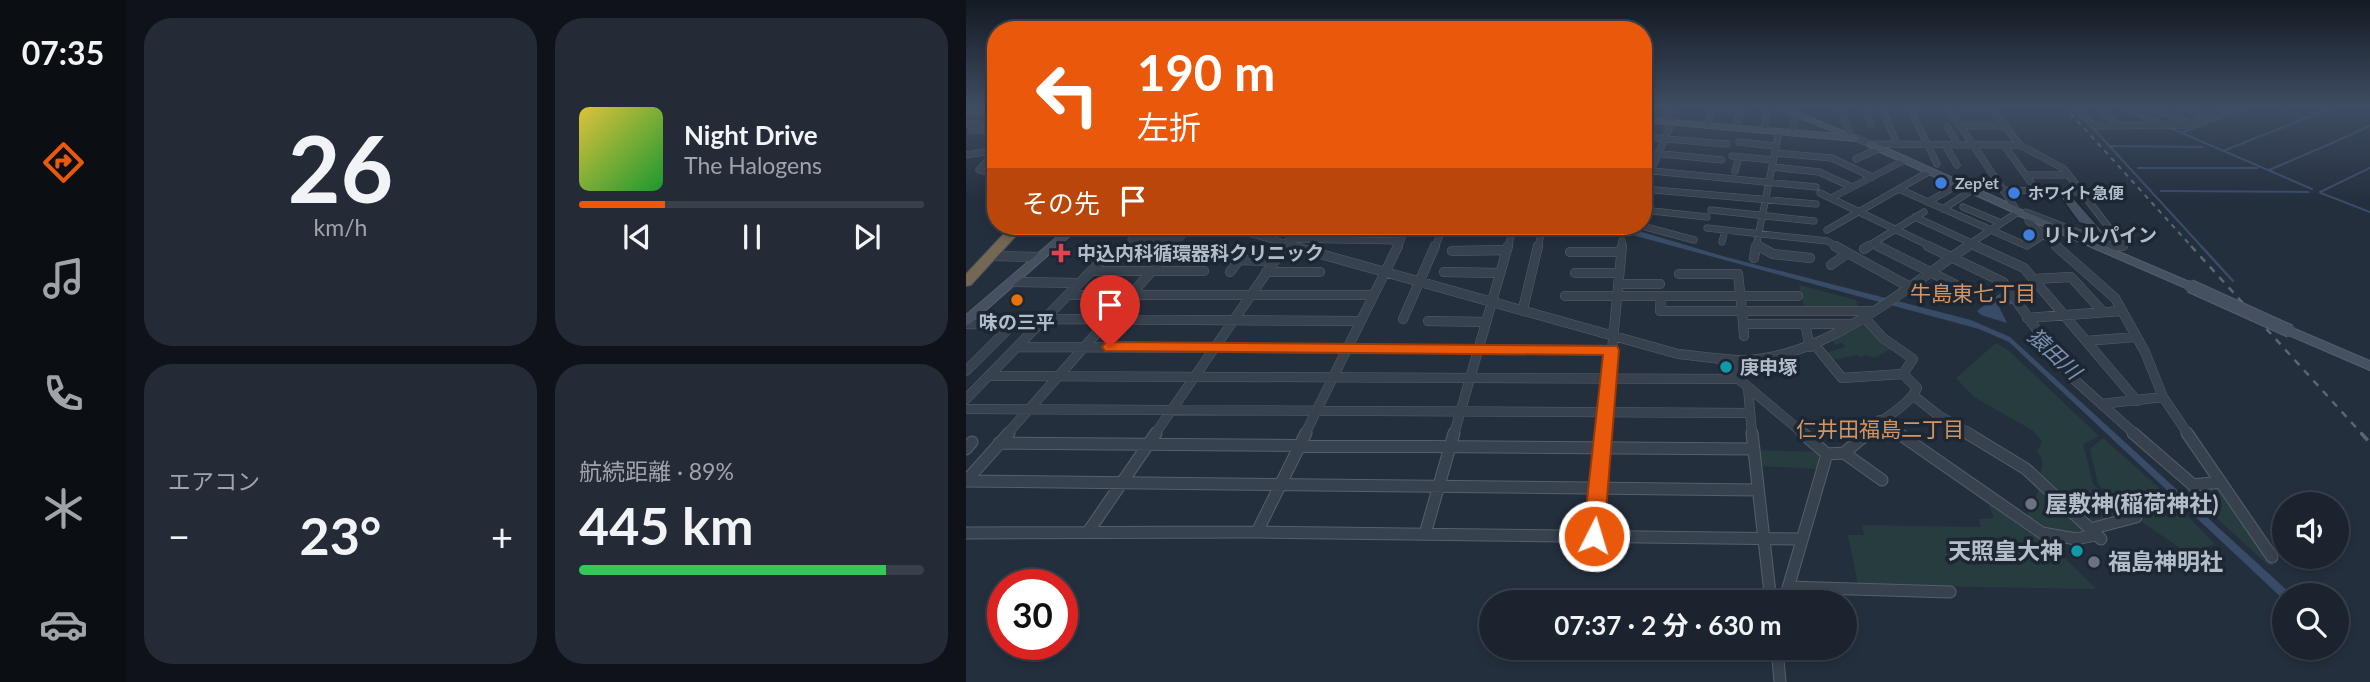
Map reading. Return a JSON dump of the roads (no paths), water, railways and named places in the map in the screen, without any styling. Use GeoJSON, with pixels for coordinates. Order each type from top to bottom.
{"type":"FeatureCollection","features":[{"type":"Feature","properties":{"kind":"highway"},"geometry":{"type":"LineString","coordinates":[[966,282],[1010,235]]}},
{"type":"Feature","properties":{"kind":"street"},"geometry":{"type":"LineString","coordinates":[[1653,138],[1727,144]]}},
{"type":"Feature","properties":{"kind":"street"},"geometry":{"type":"LineString","coordinates":[[1754,258],[1778,138]]}},
{"type":"Feature","properties":{"kind":"street"},"geometry":{"type":"LineString","coordinates":[[1855,138],[1905,160],[1934,168],[1959,184],[2029,217],[2370,366]]}},
{"type":"Feature","properties":{"kind":"street"},"geometry":{"type":"LineString","coordinates":[[1895,138],[1898,144]]}},
{"type":"Feature","properties":{"kind":"street"},"geometry":{"type":"LineString","coordinates":[[1924,138],[1934,168]]}},
{"type":"Feature","properties":{"kind":"street"},"geometry":{"type":"LineString","coordinates":[[1954,138],[1958,145]]}},
{"type":"Feature","properties":{"kind":"street"},"geometry":{"type":"LineString","coordinates":[[1968,138],[2016,211],[2116,247],[2123,246],[2064,169],[2020,145],[2014,138]]}},
{"type":"Feature","properties":{"kind":"street"},"geometry":{"type":"LineString","coordinates":[[1652,163],[1666,139]]}},
{"type":"Feature","properties":{"kind":"street"},"geometry":{"type":"LineString","coordinates":[[1739,142],[1852,187]]}},
{"type":"Feature","properties":{"kind":"street"},"geometry":{"type":"LineString","coordinates":[[1856,159],[1875,146],[1898,144],[2020,145]]}},
{"type":"Feature","properties":{"kind":"street"},"geometry":{"type":"LineString","coordinates":[[1945,145],[1957,165]]}},
{"type":"Feature","properties":{"kind":"street"},"geometry":{"type":"LineString","coordinates":[[2004,145],[2037,191]]}},
{"type":"Feature","properties":{"kind":"street"},"geometry":{"type":"LineString","coordinates":[[966,153],[987,152]]}},
{"type":"Feature","properties":{"kind":"street"},"geometry":{"type":"LineString","coordinates":[[1652,153],[1722,160]]}},
{"type":"Feature","properties":{"kind":"street"},"geometry":{"type":"LineString","coordinates":[[1735,170],[1736,156],[1832,158],[1872,177]]}},
{"type":"Feature","properties":{"kind":"street"},"geometry":{"type":"LineString","coordinates":[[1831,198],[1905,160]]}},
{"type":"Feature","properties":{"kind":"street"},"geometry":{"type":"LineString","coordinates":[[987,161],[979,170],[987,172]]}},
{"type":"Feature","properties":{"kind":"street"},"geometry":{"type":"LineString","coordinates":[[1827,230],[1934,168]]}},
{"type":"Feature","properties":{"kind":"street"},"geometry":{"type":"LineString","coordinates":[[1652,170],[1768,182],[1818,190],[2003,282],[2068,374],[2186,481],[2193,485],[2221,482]]}},
{"type":"Feature","properties":{"kind":"street"},"geometry":{"type":"LineString","coordinates":[[2026,175],[2069,176]]}},
{"type":"Feature","properties":{"kind":"street"},"geometry":{"type":"LineString","coordinates":[[1928,202],[1959,184]]}},
{"type":"Feature","properties":{"kind":"street"},"geometry":{"type":"LineString","coordinates":[[1899,189],[2027,246],[2044,235]]}},
{"type":"Feature","properties":{"kind":"street"},"geometry":{"type":"LineString","coordinates":[[1652,190],[1816,204]]}},
{"type":"Feature","properties":{"kind":"street"},"geometry":{"type":"LineString","coordinates":[[1943,209],[1972,190]]}},
{"type":"Feature","properties":{"kind":"street"},"geometry":{"type":"LineString","coordinates":[[2003,190],[2081,191]]}},
{"type":"Feature","properties":{"kind":"street"},"geometry":{"type":"LineString","coordinates":[[1963,207],[2001,223]]}},
{"type":"Feature","properties":{"kind":"street"},"geometry":{"type":"LineString","coordinates":[[1652,210],[1763,215],[1814,221]]}},
{"type":"Feature","properties":{"kind":"street"},"geometry":{"type":"LineString","coordinates":[[1263,235],[1678,354],[1738,360],[1813,346],[1870,312],[1972,244],[2016,211]]}},
{"type":"Feature","properties":{"kind":"street"},"geometry":{"type":"LineString","coordinates":[[1864,249],[1920,215],[1972,244],[2024,268],[2137,401]]}},
{"type":"Feature","properties":{"kind":"street"},"geometry":{"type":"LineString","coordinates":[[2029,217],[2028,221],[2115,298],[2145,352],[2163,397],[2272,558]]}},
{"type":"Feature","properties":{"kind":"street"},"geometry":{"type":"LineString","coordinates":[[1652,228],[1694,240]]}},
{"type":"Feature","properties":{"kind":"street"},"geometry":{"type":"LineString","coordinates":[[1707,228],[1827,241],[1908,286]]}},
{"type":"Feature","properties":{"kind":"street"},"geometry":{"type":"LineString","coordinates":[[1722,242],[1725,230]]}},
{"type":"Feature","properties":{"kind":"street"},"geometry":{"type":"LineString","coordinates":[[966,322],[1066,235]]}},
{"type":"Feature","properties":{"kind":"street"},"geometry":{"type":"LineString","coordinates":[[966,481],[1183,235]]}},
{"type":"Feature","properties":{"kind":"street"},"geometry":{"type":"LineString","coordinates":[[1088,532],[1292,235]]}},
{"type":"Feature","properties":{"kind":"street"},"geometry":{"type":"LineString","coordinates":[[1257,533],[1404,235]]}},
{"type":"Feature","properties":{"kind":"street"},"geometry":{"type":"LineString","coordinates":[[1403,319],[1440,235]]}},
{"type":"Feature","properties":{"kind":"street"},"geometry":{"type":"LineString","coordinates":[[1425,534],[1511,235]]}},
{"type":"Feature","properties":{"kind":"street"},"geometry":{"type":"LineString","coordinates":[[1522,309],[1541,235]]}},
{"type":"Feature","properties":{"kind":"street"},"geometry":{"type":"LineString","coordinates":[[1131,240],[1178,240]]}},
{"type":"Feature","properties":{"kind":"street"},"geometry":{"type":"LineString","coordinates":[[1288,241],[1401,241]]}},
{"type":"Feature","properties":{"kind":"street"},"geometry":{"type":"LineString","coordinates":[[1594,536],[1622,241]]}},
{"type":"Feature","properties":{"kind":"street"},"geometry":{"type":"LineString","coordinates":[[1873,243],[1962,288],[1945,300]]}},
{"type":"Feature","properties":{"kind":"street"},"geometry":{"type":"LineString","coordinates":[[1757,246],[1773,254],[1810,258]]}},
{"type":"Feature","properties":{"kind":"street"},"geometry":{"type":"LineString","coordinates":[[1452,251],[1507,250]]}},
{"type":"Feature","properties":{"kind":"street"},"geometry":{"type":"LineString","coordinates":[[1169,251],[1225,252]]}},
{"type":"Feature","properties":{"kind":"street"},"geometry":{"type":"LineString","coordinates":[[1570,252],[1620,252]]}},
{"type":"Feature","properties":{"kind":"street"},"geometry":{"type":"LineString","coordinates":[[1831,265],[1848,253]]}},
{"type":"Feature","properties":{"kind":"street"},"geometry":{"type":"LineString","coordinates":[[991,256],[1040,257]]}},
{"type":"Feature","properties":{"kind":"street"},"geometry":{"type":"LineString","coordinates":[[966,399],[1105,257]]}},
{"type":"Feature","properties":{"kind":"street"},"geometry":{"type":"LineString","coordinates":[[1230,272],[1239,260],[1274,261]]}},
{"type":"Feature","properties":{"kind":"street"},"geometry":{"type":"LineString","coordinates":[[1091,271],[1204,271]]}},
{"type":"Feature","properties":{"kind":"street"},"geometry":{"type":"LineString","coordinates":[[1266,272],[1320,272]]}},
{"type":"Feature","properties":{"kind":"street"},"geometry":{"type":"LineString","coordinates":[[1444,272],[1500,273]]}},
{"type":"Feature","properties":{"kind":"street"},"geometry":{"type":"LineString","coordinates":[[1575,274],[1619,273]]}},
{"type":"Feature","properties":{"kind":"street"},"geometry":{"type":"LineString","coordinates":[[1679,274],[1738,274],[1744,337]]}},
{"type":"Feature","properties":{"kind":"street"},"geometry":{"type":"LineString","coordinates":[[2034,279],[2071,277],[2104,313]]}},
{"type":"Feature","properties":{"kind":"street"},"geometry":{"type":"LineString","coordinates":[[1011,282],[1080,283]]}},
{"type":"Feature","properties":{"kind":"street"},"geometry":{"type":"LineString","coordinates":[[1619,284],[1660,284]]}},
{"type":"Feature","properties":{"kind":"street"},"geometry":{"type":"LineString","coordinates":[[1068,295],[1374,295]]}},
{"type":"Feature","properties":{"kind":"street"},"geometry":{"type":"LineString","coordinates":[[1564,296],[1798,296]]}},
{"type":"Feature","properties":{"kind":"street"},"geometry":{"type":"LineString","coordinates":[[1661,297],[1660,311],[1870,312]]}},
{"type":"Feature","properties":{"kind":"street"},"geometry":{"type":"LineString","coordinates":[[2027,318],[2121,311]]}},
{"type":"Feature","properties":{"kind":"street"},"geometry":{"type":"LineString","coordinates":[[1870,312],[1883,338],[1913,359],[1903,374]]}},
{"type":"Feature","properties":{"kind":"street"},"geometry":{"type":"LineString","coordinates":[[966,322],[1011,326],[1108,320],[1361,321]]}},
{"type":"Feature","properties":{"kind":"street"},"geometry":{"type":"LineString","coordinates":[[1428,321],[1486,322]]}},
{"type":"Feature","properties":{"kind":"street"},"geometry":{"type":"LineString","coordinates":[[1743,324],[1850,324]]}},
{"type":"Feature","properties":{"kind":"street"},"geometry":{"type":"LineString","coordinates":[[1738,360],[1736,377],[1827,454],[1844,453],[1856,446],[1881,420],[1914,396],[1917,388],[1903,374],[1842,378],[1813,346],[1805,324]]}},
{"type":"Feature","properties":{"kind":"street"},"geometry":{"type":"LineString","coordinates":[[966,371],[1011,326]]}},
{"type":"Feature","properties":{"kind":"street"},"geometry":{"type":"LineString","coordinates":[[2086,341],[2135,337]]}},
{"type":"Feature","properties":{"kind":"street"},"geometry":{"type":"LineString","coordinates":[[1017,347],[1611,350]]}},
{"type":"Feature","properties":{"kind":"street"},"geometry":{"type":"LineString","coordinates":[[989,376],[1470,378],[1743,383]]}},
{"type":"Feature","properties":{"kind":"street"},"geometry":{"type":"LineString","coordinates":[[1743,383],[1750,413],[1769,590]]}},
{"type":"Feature","properties":{"kind":"street"},"geometry":{"type":"LineString","coordinates":[[1914,396],[1944,421],[2013,459],[2096,535]]}},
{"type":"Feature","properties":{"kind":"street"},"geometry":{"type":"LineString","coordinates":[[2101,404],[2163,397]]}},
{"type":"Feature","properties":{"kind":"street"},"geometry":{"type":"LineString","coordinates":[[966,409],[1750,413]]}},
{"type":"Feature","properties":{"kind":"street"},"geometry":{"type":"LineString","coordinates":[[1881,420],[1953,474],[2042,533],[2066,538],[2092,538],[2136,517]]}},
{"type":"Feature","properties":{"kind":"street"},"geometry":{"type":"LineString","coordinates":[[999,443],[1754,449]]}},
{"type":"Feature","properties":{"kind":"street"},"geometry":{"type":"LineString","coordinates":[[1844,453],[1882,480]]}},
{"type":"Feature","properties":{"kind":"street"},"geometry":{"type":"LineString","coordinates":[[1788,590],[1827,454]]}},
{"type":"Feature","properties":{"kind":"street"},"geometry":{"type":"LineString","coordinates":[[966,481],[1120,485],[1757,490]]}},
{"type":"Feature","properties":{"kind":"street"},"geometry":{"type":"LineString","coordinates":[[966,533],[1425,534],[1801,540]]}},
{"type":"Feature","properties":{"kind":"street"},"geometry":{"type":"LineString","coordinates":[[1789,587],[1950,592]]}},
{"type":"Feature","properties":{"kind":"street"},"geometry":{"type":"LineString","coordinates":[[1778,660],[1780,682]]}},
{"type":"Feature","properties":{"kind":"water"},"geometry":{"type":"Polygon","coordinates":[[[1632,235],[1652,235],[1726,257],[1971,320],[2010,337],[2279,583],[2272,583],[2272,589],[2009,342],[1979,329],[1632,235]]]}},
{"type":"Feature","properties":{"kind":"water"},"geometry":{"type":"Polygon","coordinates":[[[2002,292],[2006,293],[2013,304],[1998,305],[2007,323],[1981,315],[1977,311],[2002,292]]]}},
{"type":"Feature","properties":{"kind":"waterway"},"geometry":{"type":"LineString","coordinates":[[2102,138],[2202,247]]}},
{"type":"Feature","properties":{"kind":"waterway"},"geometry":{"type":"LineString","coordinates":[[2193,138],[2223,151]]}},
{"type":"Feature","properties":{"kind":"waterway"},"geometry":{"type":"LineString","coordinates":[[2223,151],[2256,138]]}},
{"type":"Feature","properties":{"kind":"waterway"},"geometry":{"type":"LineString","coordinates":[[2339,140],[2344,138]]}},
{"type":"Feature","properties":{"kind":"waterway"},"geometry":{"type":"LineString","coordinates":[[2269,170],[2337,141]]}},
{"type":"Feature","properties":{"kind":"waterway"},"geometry":{"type":"LineString","coordinates":[[2111,146],[2202,147]]}},
{"type":"Feature","properties":{"kind":"waterway"},"geometry":{"type":"LineString","coordinates":[[2223,151],[2312,189]]}},
{"type":"Feature","properties":{"kind":"waterway"},"geometry":{"type":"LineString","coordinates":[[2138,168],[2257,168]]}},
{"type":"Feature","properties":{"kind":"waterway"},"geometry":{"type":"LineString","coordinates":[[2320,192],[2370,168]]}},
{"type":"Feature","properties":{"kind":"waterway"},"geometry":{"type":"LineString","coordinates":[[2161,191],[2308,192]]}},
{"type":"Feature","properties":{"kind":"waterway"},"geometry":{"type":"LineString","coordinates":[[2321,193],[2370,212]]}},
{"type":"Feature","properties":{"kind":"waterway"},"geometry":{"type":"LineString","coordinates":[[2201,246],[2233,281]]}},
{"type":"Feature","properties":{"kind":"railway"},"geometry":{"type":"LineString","coordinates":[[2093,138],[2192,247]]}},
{"type":"Feature","properties":{"kind":"railway"},"geometry":{"type":"LineString","coordinates":[[2191,246],[2362,434]]}},
{"type":"Feature","properties":{"kind":"railway"},"geometry":{"type":"LineString","coordinates":[[2361,433],[2370,443]]}},
{"type":"Feature","properties":{"kind":"place","name":"Zep’et"},"geometry":{"type":"Point","coordinates":[1941,183]}},
{"type":"Feature","properties":{"kind":"place","name":"ホワイト急便"},"geometry":{"type":"Point","coordinates":[2014,193]}},
{"type":"Feature","properties":{"kind":"place","name":"リトルパイン"},"geometry":{"type":"Point","coordinates":[2029,235]}},
{"type":"Feature","properties":{"kind":"place","name":"中込内科循環器科クリニック"},"geometry":{"type":"Point","coordinates":[1061,253]}},
{"type":"Feature","properties":{"kind":"place","name":"味の三平"},"geometry":{"type":"Point","coordinates":[1017,300]}},
{"type":"Feature","properties":{"kind":"place","name":"庚申塚"},"geometry":{"type":"Point","coordinates":[1726,367]}},
{"type":"Feature","properties":{"kind":"place","name":"屋敷神(稲荷神社)"},"geometry":{"type":"Point","coordinates":[2031,504]}},
{"type":"Feature","properties":{"kind":"place","name":"天照皇大神"},"geometry":{"type":"Point","coordinates":[2077,551]}},
{"type":"Feature","properties":{"kind":"place","name":"福島神明社"},"geometry":{"type":"Point","coordinates":[2094,562]}},
{"type":"Feature","properties":{"kind":"district","name":"牛島東七丁目"},"geometry":{"type":"Point","coordinates":[1973,294]}},
{"type":"Feature","properties":{"kind":"district","name":"仁井田福島二丁目"},"geometry":{"type":"Point","coordinates":[1880,430]}},
{"type":"Feature","properties":{"kind":"water label","name":"猿田川"},"geometry":{"type":"Point","coordinates":[2054,354]}}]}
